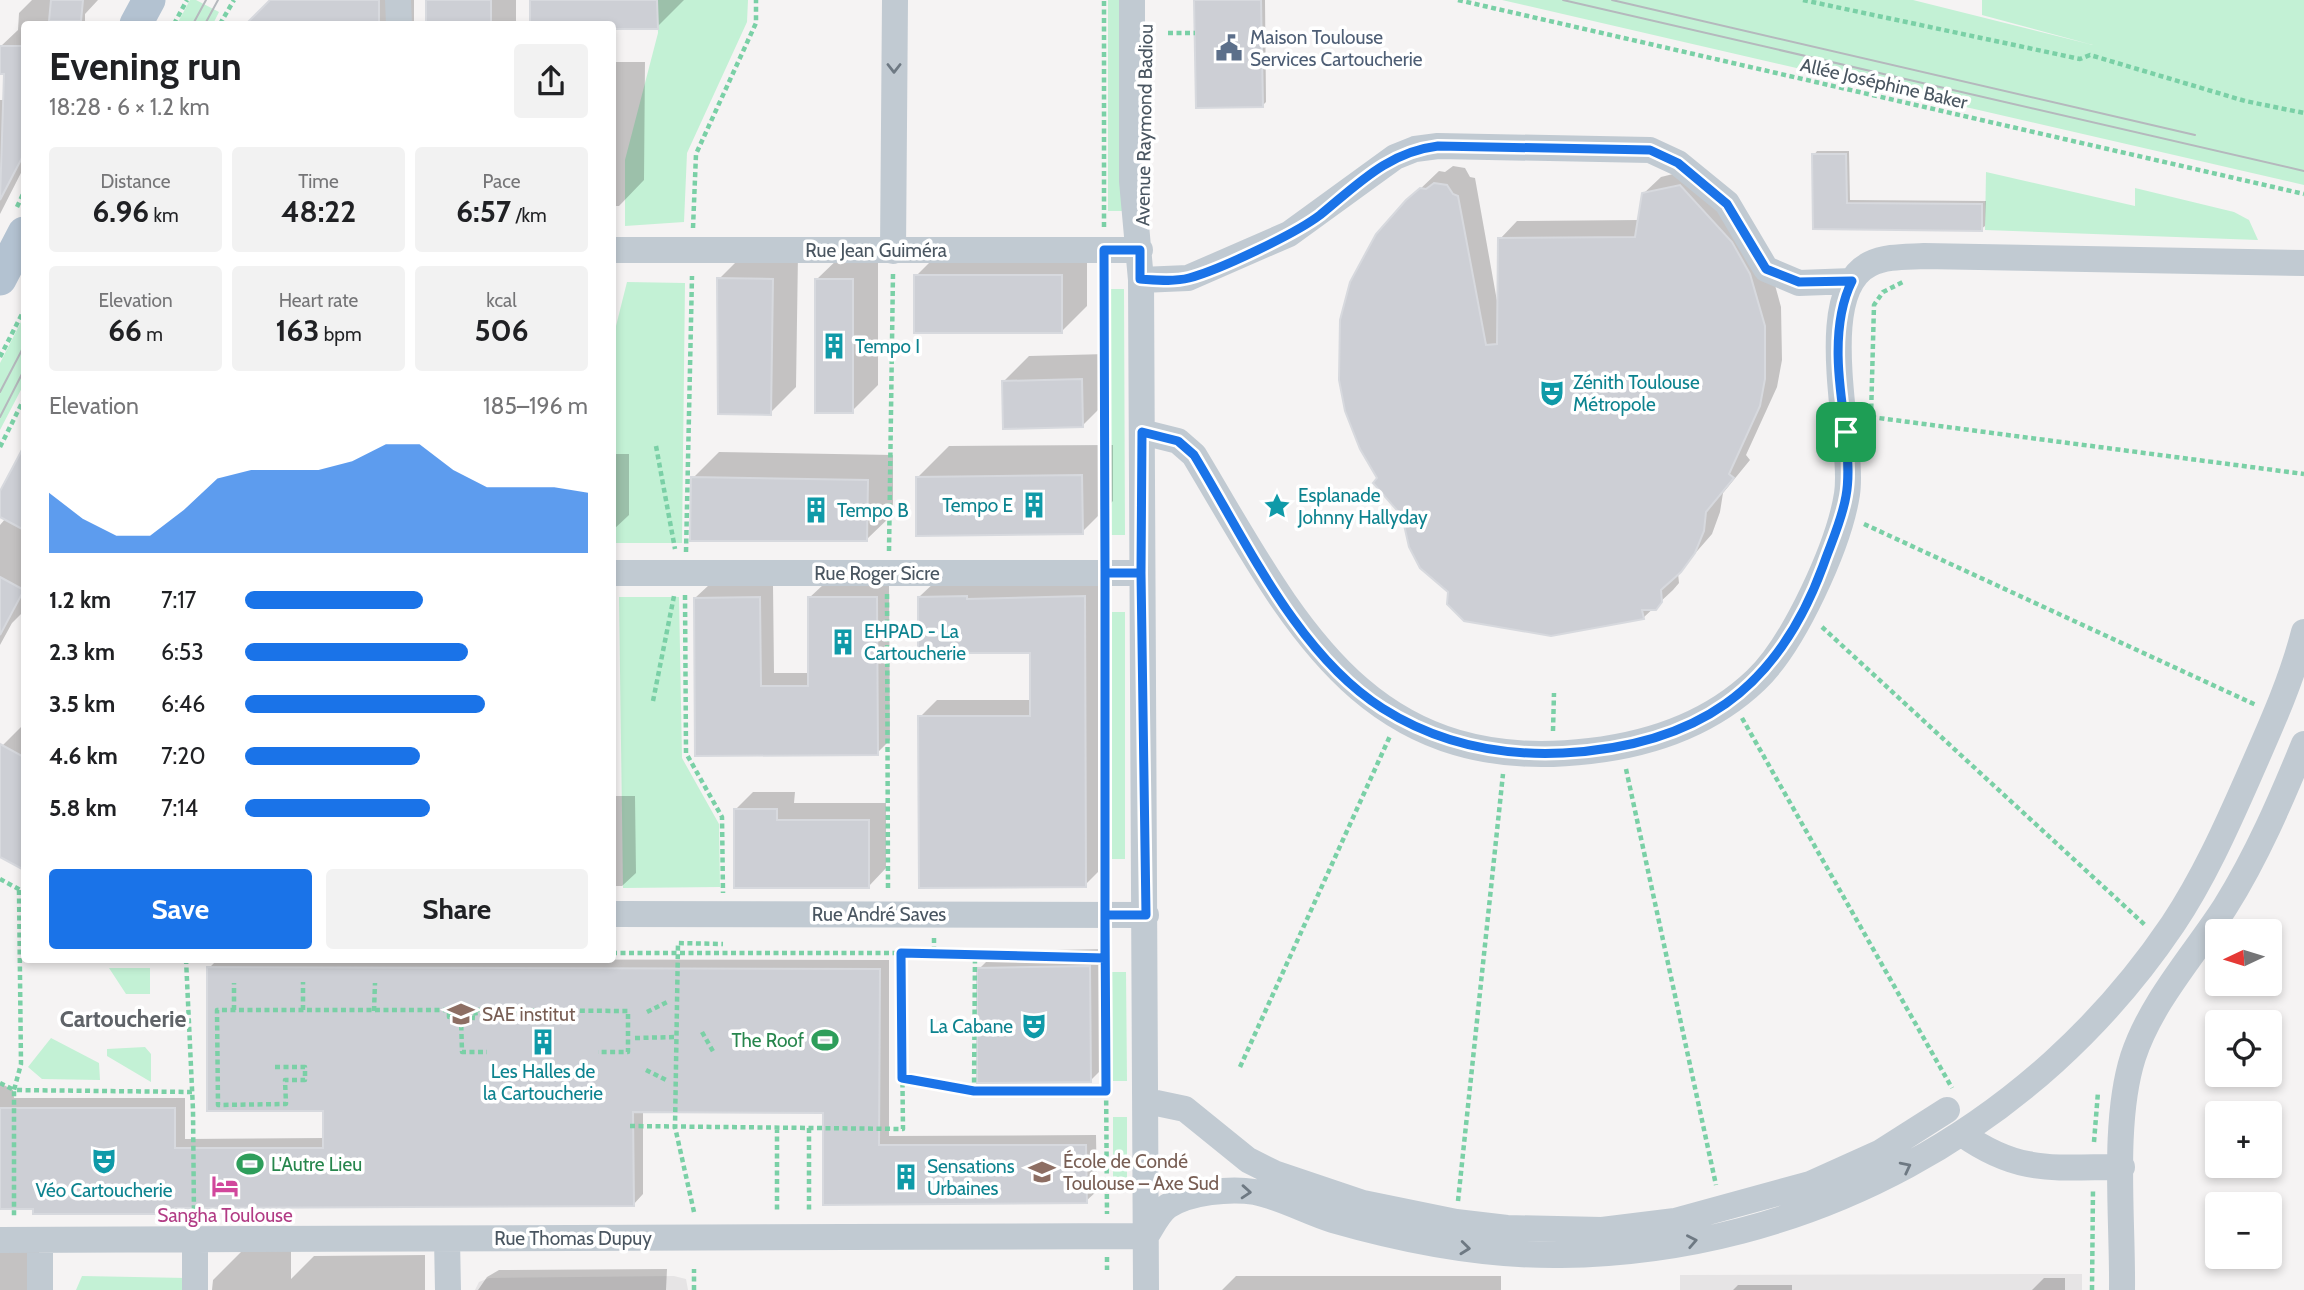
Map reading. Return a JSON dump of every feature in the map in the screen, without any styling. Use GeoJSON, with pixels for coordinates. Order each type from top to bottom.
{"type":"FeatureCollection","features":[{"type":"Feature","properties":{"kind":"main road"},"geometry":{"type":"LineString","coordinates":[[138,21],[149,0]]}},
{"type":"Feature","properties":{"kind":"main road"},"geometry":{"type":"LineString","coordinates":[[0,279],[21,239]]}},
{"type":"Feature","properties":{"kind":"street"},"geometry":{"type":"LineString","coordinates":[[398,0],[399,21]]}},
{"type":"Feature","properties":{"kind":"street"},"geometry":{"type":"LineString","coordinates":[[893,251],[895,0]]}},
{"type":"Feature","properties":{"kind":"street","name":"Avenue Raymond Badiou"},"geometry":{"type":"LineString","coordinates":[[1132,0],[1132,181],[1140,250]]}},
{"type":"Feature","properties":{"kind":"street","name":"Avenue Raymond Badiou"},"geometry":{"type":"LineString","coordinates":[[1146,0],[1146,180],[1140,250],[1146,915],[1146,1290]]}},
{"type":"Feature","properties":{"kind":"street"},"geometry":{"type":"LineString","coordinates":[[1140,279],[1188,278],[1205,272],[1289,234],[1318,216],[1376,168],[1395,157],[1415,149],[1438,146],[1650,150],[1678,163],[1727,204],[1766,269],[1799,282],[1852,281]]}},
{"type":"Feature","properties":{"kind":"street","name":"Rue Jean Guiméra"},"geometry":{"type":"LineString","coordinates":[[616,250],[1140,250]]}},
{"type":"Feature","properties":{"kind":"street"},"geometry":{"type":"LineString","coordinates":[[1142,432],[1178,441],[1194,455],[1291,615],[1358,691],[1399,718],[1442,738],[1505,752],[1553,754],[1621,747],[1660,737],[1688,726],[1732,700],[1768,667],[1804,610],[1842,513],[1848,477],[1839,370],[1842,310],[1852,281],[1871,264],[1924,256],[2304,263]]}},
{"type":"Feature","properties":{"kind":"street","name":"Rue Roger Sicre"},"geometry":{"type":"LineString","coordinates":[[616,573],[1141,573]]}},
{"type":"Feature","properties":{"kind":"street"},"geometry":{"type":"LineString","coordinates":[[1146,1236],[1166,1207],[1217,1192],[1256,1192],[1337,1221],[1442,1246],[1559,1255],[1622,1252],[1687,1243],[1777,1221],[1858,1191],[1928,1156],[1967,1130],[2069,1046],[2098,1017],[2161,939],[2190,897],[2231,816],[2276,714],[2304,632]]}},
{"type":"Feature","properties":{"kind":"street"},"geometry":{"type":"LineString","coordinates":[[2122,1290],[2125,1086],[2143,1032],[2244,873],[2304,744]]}},
{"type":"Feature","properties":{"kind":"street","name":"Rue André Saves"},"geometry":{"type":"LineString","coordinates":[[616,914],[1146,915]]}},
{"type":"Feature","properties":{"kind":"street"},"geometry":{"type":"LineString","coordinates":[[1147,1101],[1185,1109],[1248,1160],[1274,1173],[1363,1203],[1456,1222],[1507,1228],[1602,1230],[1675,1221],[1811,1184],[1881,1152],[1947,1111]]}},
{"type":"Feature","properties":{"kind":"street"},"geometry":{"type":"LineString","coordinates":[[1967,1130],[1987,1152],[2008,1161],[2043,1167],[2122,1167]]}},
{"type":"Feature","properties":{"kind":"street","name":"Rue Thomas Dupuy"},"geometry":{"type":"LineString","coordinates":[[7,1231],[40,1240],[1146,1236]]}},
{"type":"Feature","properties":{"kind":"street"},"geometry":{"type":"LineString","coordinates":[[195,1239],[195,1290]]}},
{"type":"Feature","properties":{"kind":"street"},"geometry":{"type":"LineString","coordinates":[[447,1239],[448,1290]]}},
{"type":"Feature","properties":{"kind":"street"},"geometry":{"type":"LineString","coordinates":[[40,1240],[40,1290]]}},
{"type":"Feature","properties":{"kind":"path"},"geometry":{"type":"LineString","coordinates":[[176,21],[187,0]]}},
{"type":"Feature","properties":{"kind":"path"},"geometry":{"type":"LineString","coordinates":[[222,21],[234,0]]}},
{"type":"Feature","properties":{"kind":"path"},"geometry":{"type":"LineString","coordinates":[[693,229],[696,154],[756,23],[756,0]]}},
{"type":"Feature","properties":{"kind":"path"},"geometry":{"type":"LineString","coordinates":[[1104,0],[1107,1270]]}},
{"type":"Feature","properties":{"kind":"path","name":"Allée Joséphine Baker"},"geometry":{"type":"LineString","coordinates":[[1458,0],[2304,194]]}},
{"type":"Feature","properties":{"kind":"path"},"geometry":{"type":"LineString","coordinates":[[1803,0],[2080,59],[2090,55],[2245,102],[2304,113]]}},
{"type":"Feature","properties":{"kind":"path"},"geometry":{"type":"LineString","coordinates":[[1168,33],[1195,33]]}},
{"type":"Feature","properties":{"kind":"path"},"geometry":{"type":"LineString","coordinates":[[1871,416],[1874,305],[1883,292],[1916,278]]}},
{"type":"Feature","properties":{"kind":"path"},"geometry":{"type":"LineString","coordinates":[[0,357],[21,316]]}},
{"type":"Feature","properties":{"kind":"path"},"geometry":{"type":"LineString","coordinates":[[0,447],[21,405]]}},
{"type":"Feature","properties":{"kind":"path"},"geometry":{"type":"LineString","coordinates":[[1843,413],[2304,474]]}},
{"type":"Feature","properties":{"kind":"path"},"geometry":{"type":"LineString","coordinates":[[1842,513],[2276,714]]}},
{"type":"Feature","properties":{"kind":"path"},"geometry":{"type":"LineString","coordinates":[[1804,610],[2161,939]]}},
{"type":"Feature","properties":{"kind":"path"},"geometry":{"type":"LineString","coordinates":[[1553,754],[1554,693]]}},
{"type":"Feature","properties":{"kind":"path"},"geometry":{"type":"LineString","coordinates":[[1732,700],[1967,1130]]}},
{"type":"Feature","properties":{"kind":"path"},"geometry":{"type":"LineString","coordinates":[[1240,1067],[1399,718]]}},
{"type":"Feature","properties":{"kind":"path"},"geometry":{"type":"LineString","coordinates":[[1621,747],[1722,1209]]}},
{"type":"Feature","properties":{"kind":"path"},"geometry":{"type":"LineString","coordinates":[[1456,1222],[1505,752]]}},
{"type":"Feature","properties":{"kind":"path"},"geometry":{"type":"LineString","coordinates":[[0,879],[21,890]]}},
{"type":"Feature","properties":{"kind":"path"},"geometry":{"type":"LineString","coordinates":[[694,1212],[674,1126],[678,943],[723,944]]}},
{"type":"Feature","properties":{"kind":"path"},"geometry":{"type":"LineString","coordinates":[[616,953],[901,953],[1105,958]]}},
{"type":"Feature","properties":{"kind":"path"},"geometry":{"type":"LineString","coordinates":[[630,1126],[903,1129],[901,953]]}},
{"type":"Feature","properties":{"kind":"path"},"geometry":{"type":"LineString","coordinates":[[974,1091],[975,955]]}},
{"type":"Feature","properties":{"kind":"path"},"geometry":{"type":"LineString","coordinates":[[7,1231],[14,1090],[21,1064],[22,963]]}},
{"type":"Feature","properties":{"kind":"path"},"geometry":{"type":"LineString","coordinates":[[186,963],[195,1239]]}},
{"type":"Feature","properties":{"kind":"path"},"geometry":{"type":"LineString","coordinates":[[303,982],[303,1010]]}},
{"type":"Feature","properties":{"kind":"path"},"geometry":{"type":"LineString","coordinates":[[234,983],[234,1010]]}},
{"type":"Feature","properties":{"kind":"path"},"geometry":{"type":"LineString","coordinates":[[374,1011],[375,983]]}},
{"type":"Feature","properties":{"kind":"path"},"geometry":{"type":"LineString","coordinates":[[647,1012],[667,1002]]}},
{"type":"Feature","properties":{"kind":"path"},"geometry":{"type":"LineString","coordinates":[[275,1067],[305,1067],[305,1080],[285,1080],[286,1104],[218,1105],[217,1010],[449,1010],[449,1017],[475,1018],[475,1010],[628,1011],[628,1052],[598,1052]]}},
{"type":"Feature","properties":{"kind":"path"},"geometry":{"type":"LineString","coordinates":[[461,1017],[462,1052],[487,1052]]}},
{"type":"Feature","properties":{"kind":"path"},"geometry":{"type":"LineString","coordinates":[[702,1032],[714,1052]]}},
{"type":"Feature","properties":{"kind":"path"},"geometry":{"type":"LineString","coordinates":[[635,1038],[676,1037]]}},
{"type":"Feature","properties":{"kind":"path"},"geometry":{"type":"LineString","coordinates":[[646,1070],[666,1080]]}},
{"type":"Feature","properties":{"kind":"path"},"geometry":{"type":"LineString","coordinates":[[902,1078],[974,1091],[1106,1091]]}},
{"type":"Feature","properties":{"kind":"path"},"geometry":{"type":"LineString","coordinates":[[0,1083],[14,1090],[192,1092]]}},
{"type":"Feature","properties":{"kind":"path"},"geometry":{"type":"LineString","coordinates":[[777,1128],[777,1213]]}},
{"type":"Feature","properties":{"kind":"path"},"geometry":{"type":"LineString","coordinates":[[809,1128],[809,1213]]}},
{"type":"Feature","properties":{"kind":"path"},"geometry":{"type":"LineString","coordinates":[[694,1269],[694,1290]]}},
{"type":"Feature","properties":{"kind":"shaded area"},"geometry":{"type":"Polygon","coordinates":[[[2082,1274],[2082,1290],[1680,1290],[1680,1275],[2082,1274]]]}},
{"type":"Feature","properties":{"kind":"shaded area"},"geometry":{"type":"Polygon","coordinates":[[[674,1276],[686,1279],[688,1290],[475,1290],[479,1282],[489,1278],[674,1276]]]}},
{"type":"Feature","properties":{"kind":"green space"},"geometry":{"type":"Polygon","coordinates":[[[190,0],[196,0],[219,12],[214,21],[179,21],[190,0]]]}},
{"type":"Feature","properties":{"kind":"green space"},"geometry":{"type":"Polygon","coordinates":[[[657,0],[748,0],[747,22],[687,153],[684,222],[625,226],[625,160],[658,33],[657,0]]]}},
{"type":"Feature","properties":{"kind":"green space"},"geometry":{"type":"Polygon","coordinates":[[[1108,0],[1124,0],[1126,211],[1108,211],[1108,0]]]}},
{"type":"Feature","properties":{"kind":"green space"},"geometry":{"type":"Polygon","coordinates":[[[1502,0],[1913,0],[2093,45],[1982,15],[1982,0],[2304,0],[2304,185],[1502,0]]]}},
{"type":"Feature","properties":{"kind":"green space"},"geometry":{"type":"Polygon","coordinates":[[[1986,172],[2135,206],[2135,188],[2234,212],[2249,220],[2258,240],[1985,230],[1986,172]]]}},
{"type":"Feature","properties":{"kind":"green space"},"geometry":{"type":"Polygon","coordinates":[[[627,282],[685,283],[682,543],[616,543],[616,326],[627,282]]]}},
{"type":"Feature","properties":{"kind":"green space"},"geometry":{"type":"Polygon","coordinates":[[[1109,289],[1124,289],[1125,535],[1110,535],[1109,289]]]}},
{"type":"Feature","properties":{"kind":"green space"},"geometry":{"type":"Polygon","coordinates":[[[21,322],[21,390],[0,430],[0,363],[21,322]]]}},
{"type":"Feature","properties":{"kind":"green space"},"geometry":{"type":"Polygon","coordinates":[[[619,597],[679,597],[682,758],[719,824],[720,887],[623,888],[619,597]]]}},
{"type":"Feature","properties":{"kind":"green space"},"geometry":{"type":"Polygon","coordinates":[[[1111,612],[1125,612],[1125,859],[1111,859],[1111,612]]]}},
{"type":"Feature","properties":{"kind":"green space"},"geometry":{"type":"Polygon","coordinates":[[[109,968],[150,968],[150,994],[126,994],[109,968]]]}},
{"type":"Feature","properties":{"kind":"green space"},"geometry":{"type":"Polygon","coordinates":[[[1112,972],[1126,972],[1127,1081],[1113,1081],[1112,972]]]}},
{"type":"Feature","properties":{"kind":"green space"},"geometry":{"type":"Polygon","coordinates":[[[51,1038],[99,1063],[100,1080],[42,1079],[28,1067],[51,1038]]]}},
{"type":"Feature","properties":{"kind":"green space"},"geometry":{"type":"Polygon","coordinates":[[[145,1047],[151,1054],[151,1082],[107,1056],[107,1049],[145,1047]]]}},
{"type":"Feature","properties":{"kind":"green space"},"geometry":{"type":"Polygon","coordinates":[[[1113,1117],[1127,1117],[1127,1182],[1113,1181],[1113,1117]]]}},
{"type":"Feature","properties":{"kind":"green space"},"geometry":{"type":"Polygon","coordinates":[[[82,1276],[187,1278],[187,1290],[76,1290],[82,1276]]]}},
{"type":"Feature","properties":{"kind":"building"},"geometry":{"type":"Polygon","coordinates":[[[51,0],[83,0],[81,21],[49,21],[51,0]]]}},
{"type":"Feature","properties":{"kind":"building"},"geometry":{"type":"Polygon","coordinates":[[[270,0],[379,0],[379,21],[249,21],[270,0]]]}},
{"type":"Feature","properties":{"kind":"building"},"geometry":{"type":"Polygon","coordinates":[[[426,0],[491,0],[491,21],[426,21],[426,0]]]}},
{"type":"Feature","properties":{"kind":"building"},"geometry":{"type":"Polygon","coordinates":[[[530,0],[657,0],[658,29],[616,29],[616,21],[530,21],[530,0]]]}},
{"type":"Feature","properties":{"kind":"building","name":"Maison Toulouse Services Cartoucherie"},"geometry":{"type":"Polygon","coordinates":[[[1194,0],[1261,0],[1263,107],[1196,108],[1194,0]]]}},
{"type":"Feature","properties":{"kind":"building"},"geometry":{"type":"Polygon","coordinates":[[[0,46],[21,46],[21,160],[0,200],[4,74],[0,74],[0,46]]]}},
{"type":"Feature","properties":{"kind":"building"},"geometry":{"type":"Polygon","coordinates":[[[1812,154],[1846,154],[1847,203],[1982,204],[1982,231],[1813,229],[1812,154]]]}},
{"type":"Feature","properties":{"kind":"building","name":"Zénith Toulouse Métropole"},"geometry":{"type":"Polygon","coordinates":[[[1434,183],[1447,185],[1453,194],[1458,196],[1486,345],[1497,344],[1498,238],[1635,237],[1642,193],[1680,185],[1732,242],[1750,274],[1765,326],[1765,379],[1760,406],[1729,474],[1734,478],[1706,512],[1704,531],[1695,553],[1681,572],[1661,590],[1662,602],[1656,610],[1642,610],[1644,619],[1551,636],[1464,621],[1447,604],[1448,592],[1420,568],[1409,547],[1402,516],[1373,483],[1377,478],[1360,449],[1345,411],[1339,380],[1340,320],[1350,282],[1376,234],[1406,200],[1420,188],[1426,189],[1434,183]]]}},
{"type":"Feature","properties":{"kind":"building"},"geometry":{"type":"Polygon","coordinates":[[[914,275],[1062,275],[1062,333],[914,333],[914,275]]]}},
{"type":"Feature","properties":{"kind":"building"},"geometry":{"type":"Polygon","coordinates":[[[717,278],[773,279],[771,415],[718,414],[717,278]]]}},
{"type":"Feature","properties":{"kind":"building","name":"Tempo I"},"geometry":{"type":"Polygon","coordinates":[[[815,279],[853,279],[853,413],[815,413],[815,279]]]}},
{"type":"Feature","properties":{"kind":"building"},"geometry":{"type":"Polygon","coordinates":[[[1082,379],[1083,427],[1003,429],[1002,381],[1082,379]]]}},
{"type":"Feature","properties":{"kind":"building"},"geometry":{"type":"Polygon","coordinates":[[[21,452],[21,528],[0,517],[0,491],[21,452]]]}},
{"type":"Feature","properties":{"kind":"building"},"geometry":{"type":"Polygon","coordinates":[[[1082,475],[1083,534],[916,536],[916,477],[1082,475]]]}},
{"type":"Feature","properties":{"kind":"building"},"geometry":{"type":"Polygon","coordinates":[[[691,477],[868,480],[867,541],[690,541],[691,477]]]}},
{"type":"Feature","properties":{"kind":"building"},"geometry":{"type":"Polygon","coordinates":[[[0,577],[21,588],[21,596],[0,635],[0,577]]]}},
{"type":"Feature","properties":{"kind":"building"},"geometry":{"type":"Polygon","coordinates":[[[967,596],[967,599],[1085,596],[1086,887],[919,888],[918,716],[1030,716],[1030,653],[966,653],[966,659],[918,659],[918,597],[967,596]]]}},
{"type":"Feature","properties":{"kind":"building","name":"EHPAD - La Cartoucherie"},"geometry":{"type":"Polygon","coordinates":[[[760,597],[761,686],[808,686],[808,597],[877,597],[878,755],[695,756],[694,598],[760,597]]]}},
{"type":"Feature","properties":{"kind":"building"},"geometry":{"type":"Polygon","coordinates":[[[0,744],[21,755],[21,868],[0,857],[0,744]]]}},
{"type":"Feature","properties":{"kind":"building"},"geometry":{"type":"Polygon","coordinates":[[[734,809],[777,809],[777,820],[869,820],[869,888],[734,888],[734,809]]]}},
{"type":"Feature","properties":{"kind":"building","name":"La Cabane"},"geometry":{"type":"Polygon","coordinates":[[[1090,966],[1091,1082],[977,1083],[977,968],[1090,966]]]}},
{"type":"Feature","properties":{"kind":"building"},"geometry":{"type":"Polygon","coordinates":[[[207,967],[880,969],[879,1145],[1086,1145],[1087,1203],[823,1205],[823,1113],[633,1112],[634,1206],[175,1208],[175,1214],[33,1214],[33,1209],[0,1209],[0,1108],[175,1108],[175,1148],[323,1148],[323,1111],[207,1111],[207,967]]]}},
{"type":"Feature","properties":{"kind":"tram line"},"geometry":{"type":"LineString","coordinates":[[195,21],[206,0]]}},
{"type":"Feature","properties":{"kind":"tram line"},"geometry":{"type":"LineString","coordinates":[[207,21],[218,0]]}},
{"type":"Feature","properties":{"kind":"tram line"},"geometry":{"type":"LineString","coordinates":[[1563,0],[2304,171]]}},
{"type":"Feature","properties":{"kind":"tram line"},"geometry":{"type":"LineString","coordinates":[[1612,0],[2195,135]]}},
{"type":"Feature","properties":{"kind":"tram line"},"geometry":{"type":"LineString","coordinates":[[0,392],[21,352]]}},
{"type":"Feature","properties":{"kind":"tram line"},"geometry":{"type":"LineString","coordinates":[[0,417],[21,376]]}},
{"type":"Feature","properties":{"kind":"place","name":"Maison Toulouse Services Cartoucherie"},"geometry":{"type":"Point","coordinates":[1229,48]}},
{"type":"Feature","properties":{"kind":"place","name":"Tempo I"},"geometry":{"type":"Point","coordinates":[834,346]}},
{"type":"Feature","properties":{"kind":"place","name":"Zénith Toulouse Métropole"},"geometry":{"type":"Point","coordinates":[1552,393]}},
{"type":"Feature","properties":{"kind":"place","name":"Tempo E"},"geometry":{"type":"Point","coordinates":[1034,505]}},
{"type":"Feature","properties":{"kind":"place","name":"Esplanade Johnny Hallyday"},"geometry":{"type":"Point","coordinates":[1277,506]}},
{"type":"Feature","properties":{"kind":"place","name":"Tempo B"},"geometry":{"type":"Point","coordinates":[816,510]}},
{"type":"Feature","properties":{"kind":"place","name":"EHPAD - La Cartoucherie"},"geometry":{"type":"Point","coordinates":[843,642]}},
{"type":"Feature","properties":{"kind":"place","name":"SAE institut"},"geometry":{"type":"Point","coordinates":[461,1014]}},
{"type":"Feature","properties":{"kind":"place","name":"La Cabane"},"geometry":{"type":"Point","coordinates":[1034,1026]}},
{"type":"Feature","properties":{"kind":"place","name":"The Roof"},"geometry":{"type":"Point","coordinates":[825,1040]}},
{"type":"Feature","properties":{"kind":"place","name":"Les Halles de la Cartoucherie"},"geometry":{"type":"Point","coordinates":[543,1042]}},
{"type":"Feature","properties":{"kind":"place","name":"Véo Cartoucherie"},"geometry":{"type":"Point","coordinates":[104,1161]}},
{"type":"Feature","properties":{"kind":"place","name":"L'Autre Lieu"},"geometry":{"type":"Point","coordinates":[250,1164]}},
{"type":"Feature","properties":{"kind":"place","name":"École de Condé Toulouse – Axe Sud"},"geometry":{"type":"Point","coordinates":[1042,1172]}},
{"type":"Feature","properties":{"kind":"place","name":"Sensations Urbaines"},"geometry":{"type":"Point","coordinates":[906,1177]}},
{"type":"Feature","properties":{"kind":"place","name":"Sangha Toulouse"},"geometry":{"type":"Point","coordinates":[225,1186]}},
{"type":"Feature","properties":{"kind":"district","name":"Cartoucherie"},"geometry":{"type":"Point","coordinates":[123,1019]}},
{"type":"Feature","properties":{"kind":"route"},"geometry":{"type":"LineString","coordinates":[[1846,432],[1839,370],[1842,310],[1852,281],[1799,282],[1766,269],[1727,204],[1701,179],[1678,163],[1650,150],[1438,146],[1415,149],[1376,168],[1318,216],[1289,234],[1188,278],[1140,279],[1140,250],[1104,250],[1105,573],[1141,573],[1146,915],[1105,915],[1106,1091],[974,1091],[902,1078],[901,953],[1105,958],[1105,573],[1141,573],[1142,432],[1178,441],[1194,455],[1291,615],[1358,691],[1399,718],[1442,738],[1505,752],[1553,754],[1621,747],[1660,737],[1688,726],[1732,700],[1768,667],[1790,636],[1807,604],[1842,513],[1848,477],[1846,432]]}}]}
